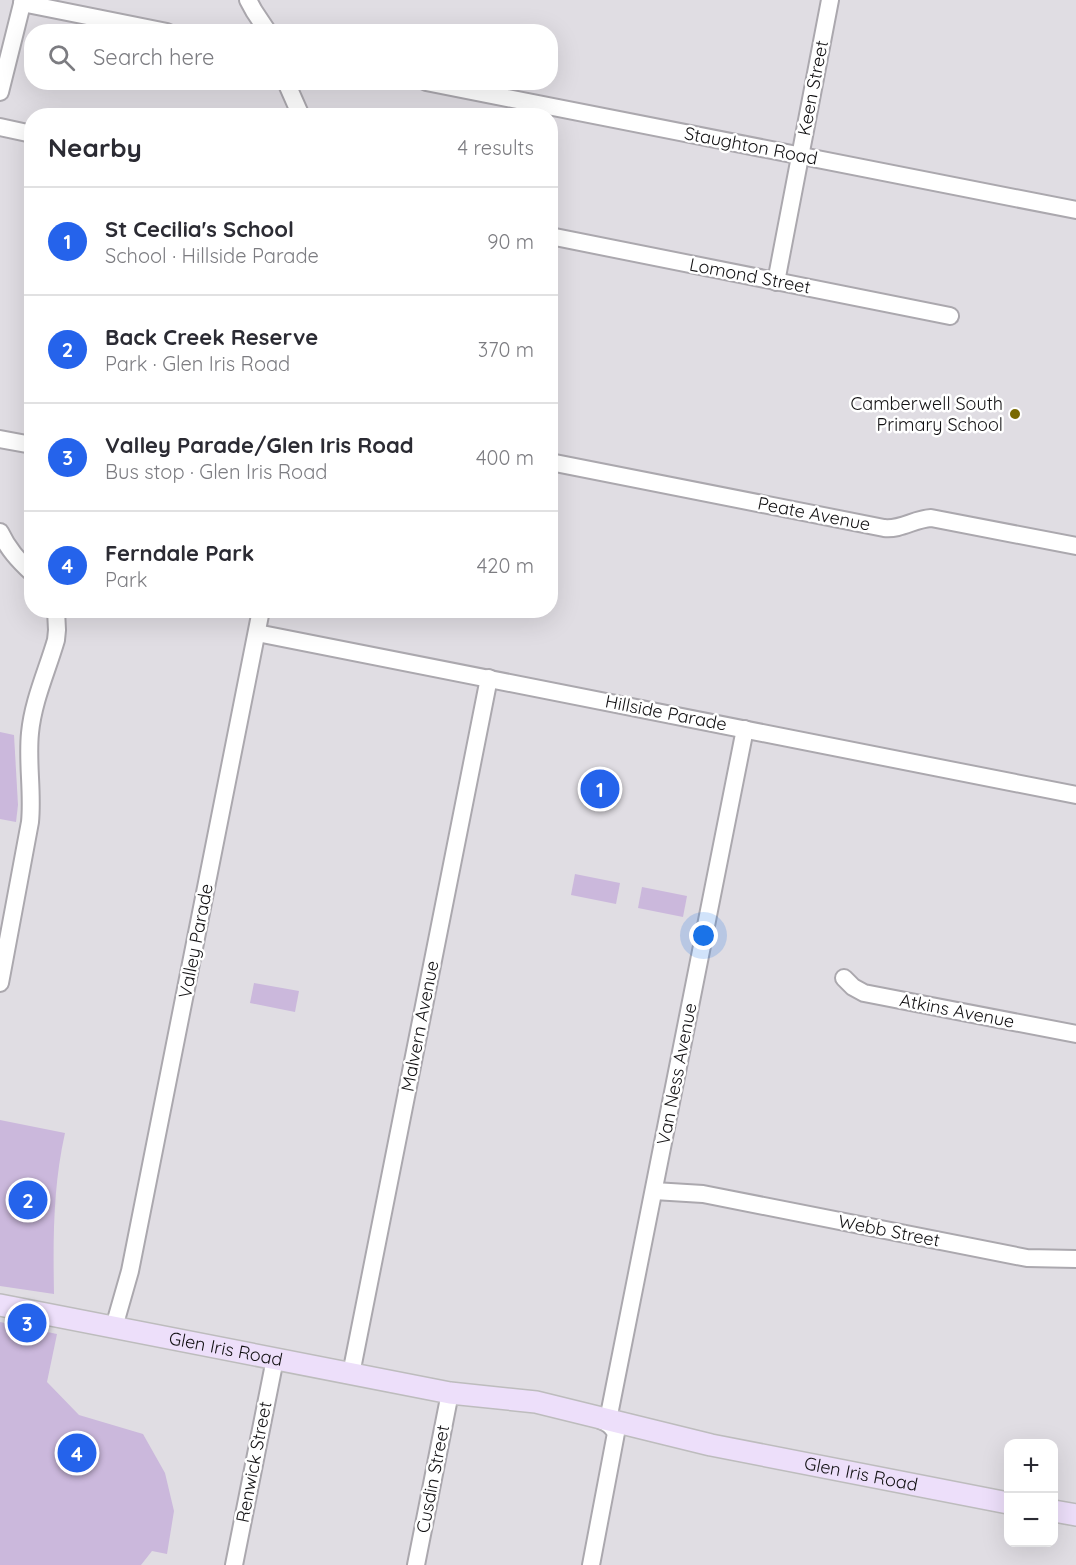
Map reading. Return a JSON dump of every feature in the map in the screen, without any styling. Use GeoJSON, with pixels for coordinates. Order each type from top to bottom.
{"type":"FeatureCollection","features":[{"type":"Feature","properties":{"kind":"main road","name":"Glen Iris Road"},"geometry":{"type":"LineString","coordinates":[[0,1305],[450,1393],[540,1418],[612,1426],[1004,1502]]}},
{"type":"Feature","properties":{"kind":"main road","name":"Glen Iris Road"},"geometry":{"type":"LineString","coordinates":[[450,1393],[536,1402],[576,1412],[612,1426],[636,1426],[711,1445]]}},
{"type":"Feature","properties":{"kind":"main road"},"geometry":{"type":"LineString","coordinates":[[1058,1512],[1076,1515]]}},
{"type":"Feature","properties":{"kind":"street","name":"Keen Street"},"geometry":{"type":"LineString","coordinates":[[776,282],[830,0]]}},
{"type":"Feature","properties":{"kind":"street"},"geometry":{"type":"LineString","coordinates":[[0,92],[23,1],[130,24]]}},
{"type":"Feature","properties":{"kind":"street"},"geometry":{"type":"LineString","coordinates":[[251,6],[253,24]]}},
{"type":"Feature","properties":{"kind":"street"},"geometry":{"type":"LineString","coordinates":[[251,6],[263,24]]}},
{"type":"Feature","properties":{"kind":"street"},"geometry":{"type":"LineString","coordinates":[[290,90],[297,108]]}},
{"type":"Feature","properties":{"kind":"street"},"geometry":{"type":"LineString","coordinates":[[297,90],[306,108]]}},
{"type":"Feature","properties":{"kind":"street","name":"Staughton Road"},"geometry":{"type":"LineString","coordinates":[[466,90],[557,108]]}},
{"type":"Feature","properties":{"kind":"street","name":"Staughton Road"},"geometry":{"type":"LineString","coordinates":[[558,108],[1076,210]]}},
{"type":"Feature","properties":{"kind":"street"},"geometry":{"type":"LineString","coordinates":[[0,127],[24,132]]}},
{"type":"Feature","properties":{"kind":"street","name":"Lomond Street"},"geometry":{"type":"LineString","coordinates":[[558,238],[950,316]]}},
{"type":"Feature","properties":{"kind":"street"},"geometry":{"type":"LineString","coordinates":[[0,439],[24,444]]}},
{"type":"Feature","properties":{"kind":"street","name":"Peate Avenue"},"geometry":{"type":"LineString","coordinates":[[558,464],[884,528],[896,528],[931,518],[1076,546]]}},
{"type":"Feature","properties":{"kind":"street"},"geometry":{"type":"LineString","coordinates":[[0,532],[15,558],[24,566]]}},
{"type":"Feature","properties":{"kind":"street"},"geometry":{"type":"LineString","coordinates":[[0,983],[30,822],[32,800],[30,731],[36,699],[56,640],[56,618]]}},
{"type":"Feature","properties":{"kind":"street","name":"Valley Parade"},"geometry":{"type":"LineString","coordinates":[[120,1328],[260,618]]}},
{"type":"Feature","properties":{"kind":"street","name":"Hillside Parade"},"geometry":{"type":"LineString","coordinates":[[257,633],[1076,795]]}},
{"type":"Feature","properties":{"kind":"street","name":"Malvern Avenue"},"geometry":{"type":"LineString","coordinates":[[351,1374],[489,678]]}},
{"type":"Feature","properties":{"kind":"street","name":"Van Ness Avenue"},"geometry":{"type":"LineString","coordinates":[[591,1565],[612,1426],[655,1185],[745,729]]}},
{"type":"Feature","properties":{"kind":"street","name":"Atkins Avenue"},"geometry":{"type":"LineString","coordinates":[[844,978],[864,993],[1076,1034]]}},
{"type":"Feature","properties":{"kind":"street","name":"Webb Street"},"geometry":{"type":"LineString","coordinates":[[655,1185],[1005,1254],[1034,1259],[1076,1260]]}},
{"type":"Feature","properties":{"kind":"street","name":"Renwick Street"},"geometry":{"type":"LineString","coordinates":[[234,1565],[275,1359]]}},
{"type":"Feature","properties":{"kind":"street","name":"Cusdin Street"},"geometry":{"type":"LineString","coordinates":[[416,1565],[450,1393]]}},
{"type":"Feature","properties":{"kind":"shaded area"},"geometry":{"type":"Polygon","coordinates":[[[0,732],[14,735],[18,805],[16,822],[0,819],[0,732]]]}},
{"type":"Feature","properties":{"kind":"shaded area"},"geometry":{"type":"Polygon","coordinates":[[[575,874],[620,883],[616,904],[571,895],[575,874]]]}},
{"type":"Feature","properties":{"kind":"shaded area"},"geometry":{"type":"Polygon","coordinates":[[[642,887],[687,896],[683,917],[638,908],[642,887]]]}},
{"type":"Feature","properties":{"kind":"shaded area"},"geometry":{"type":"Polygon","coordinates":[[[254,983],[299,991],[295,1012],[250,1003],[254,983]]]}},
{"type":"Feature","properties":{"kind":"shaded area"},"geometry":{"type":"Polygon","coordinates":[[[0,1120],[65,1133],[56,1193],[54,1294],[0,1286],[0,1120]]]}},
{"type":"Feature","properties":{"kind":"shaded area"},"geometry":{"type":"Polygon","coordinates":[[[0,1322],[57,1334],[47,1382],[79,1415],[143,1434],[165,1473],[174,1511],[167,1554],[152,1551],[141,1565],[0,1565],[0,1322]]]}},
{"type":"Feature","properties":{"kind":"place","name":"Camberwell South Primary School"},"geometry":{"type":"Point","coordinates":[1015,414]}},
{"type":"Feature","properties":{"kind":"place","name":"St Cecilia's School"},"geometry":{"type":"Point","coordinates":[600,789]}},
{"type":"Feature","properties":{"kind":"place","name":"Back Creek Reserve"},"geometry":{"type":"Point","coordinates":[28,1200]}},
{"type":"Feature","properties":{"kind":"place","name":"Valley Parade/Glen Iris Road"},"geometry":{"type":"Point","coordinates":[27,1323]}},
{"type":"Feature","properties":{"kind":"place","name":"Ferndale Park"},"geometry":{"type":"Point","coordinates":[77,1453]}}]}
